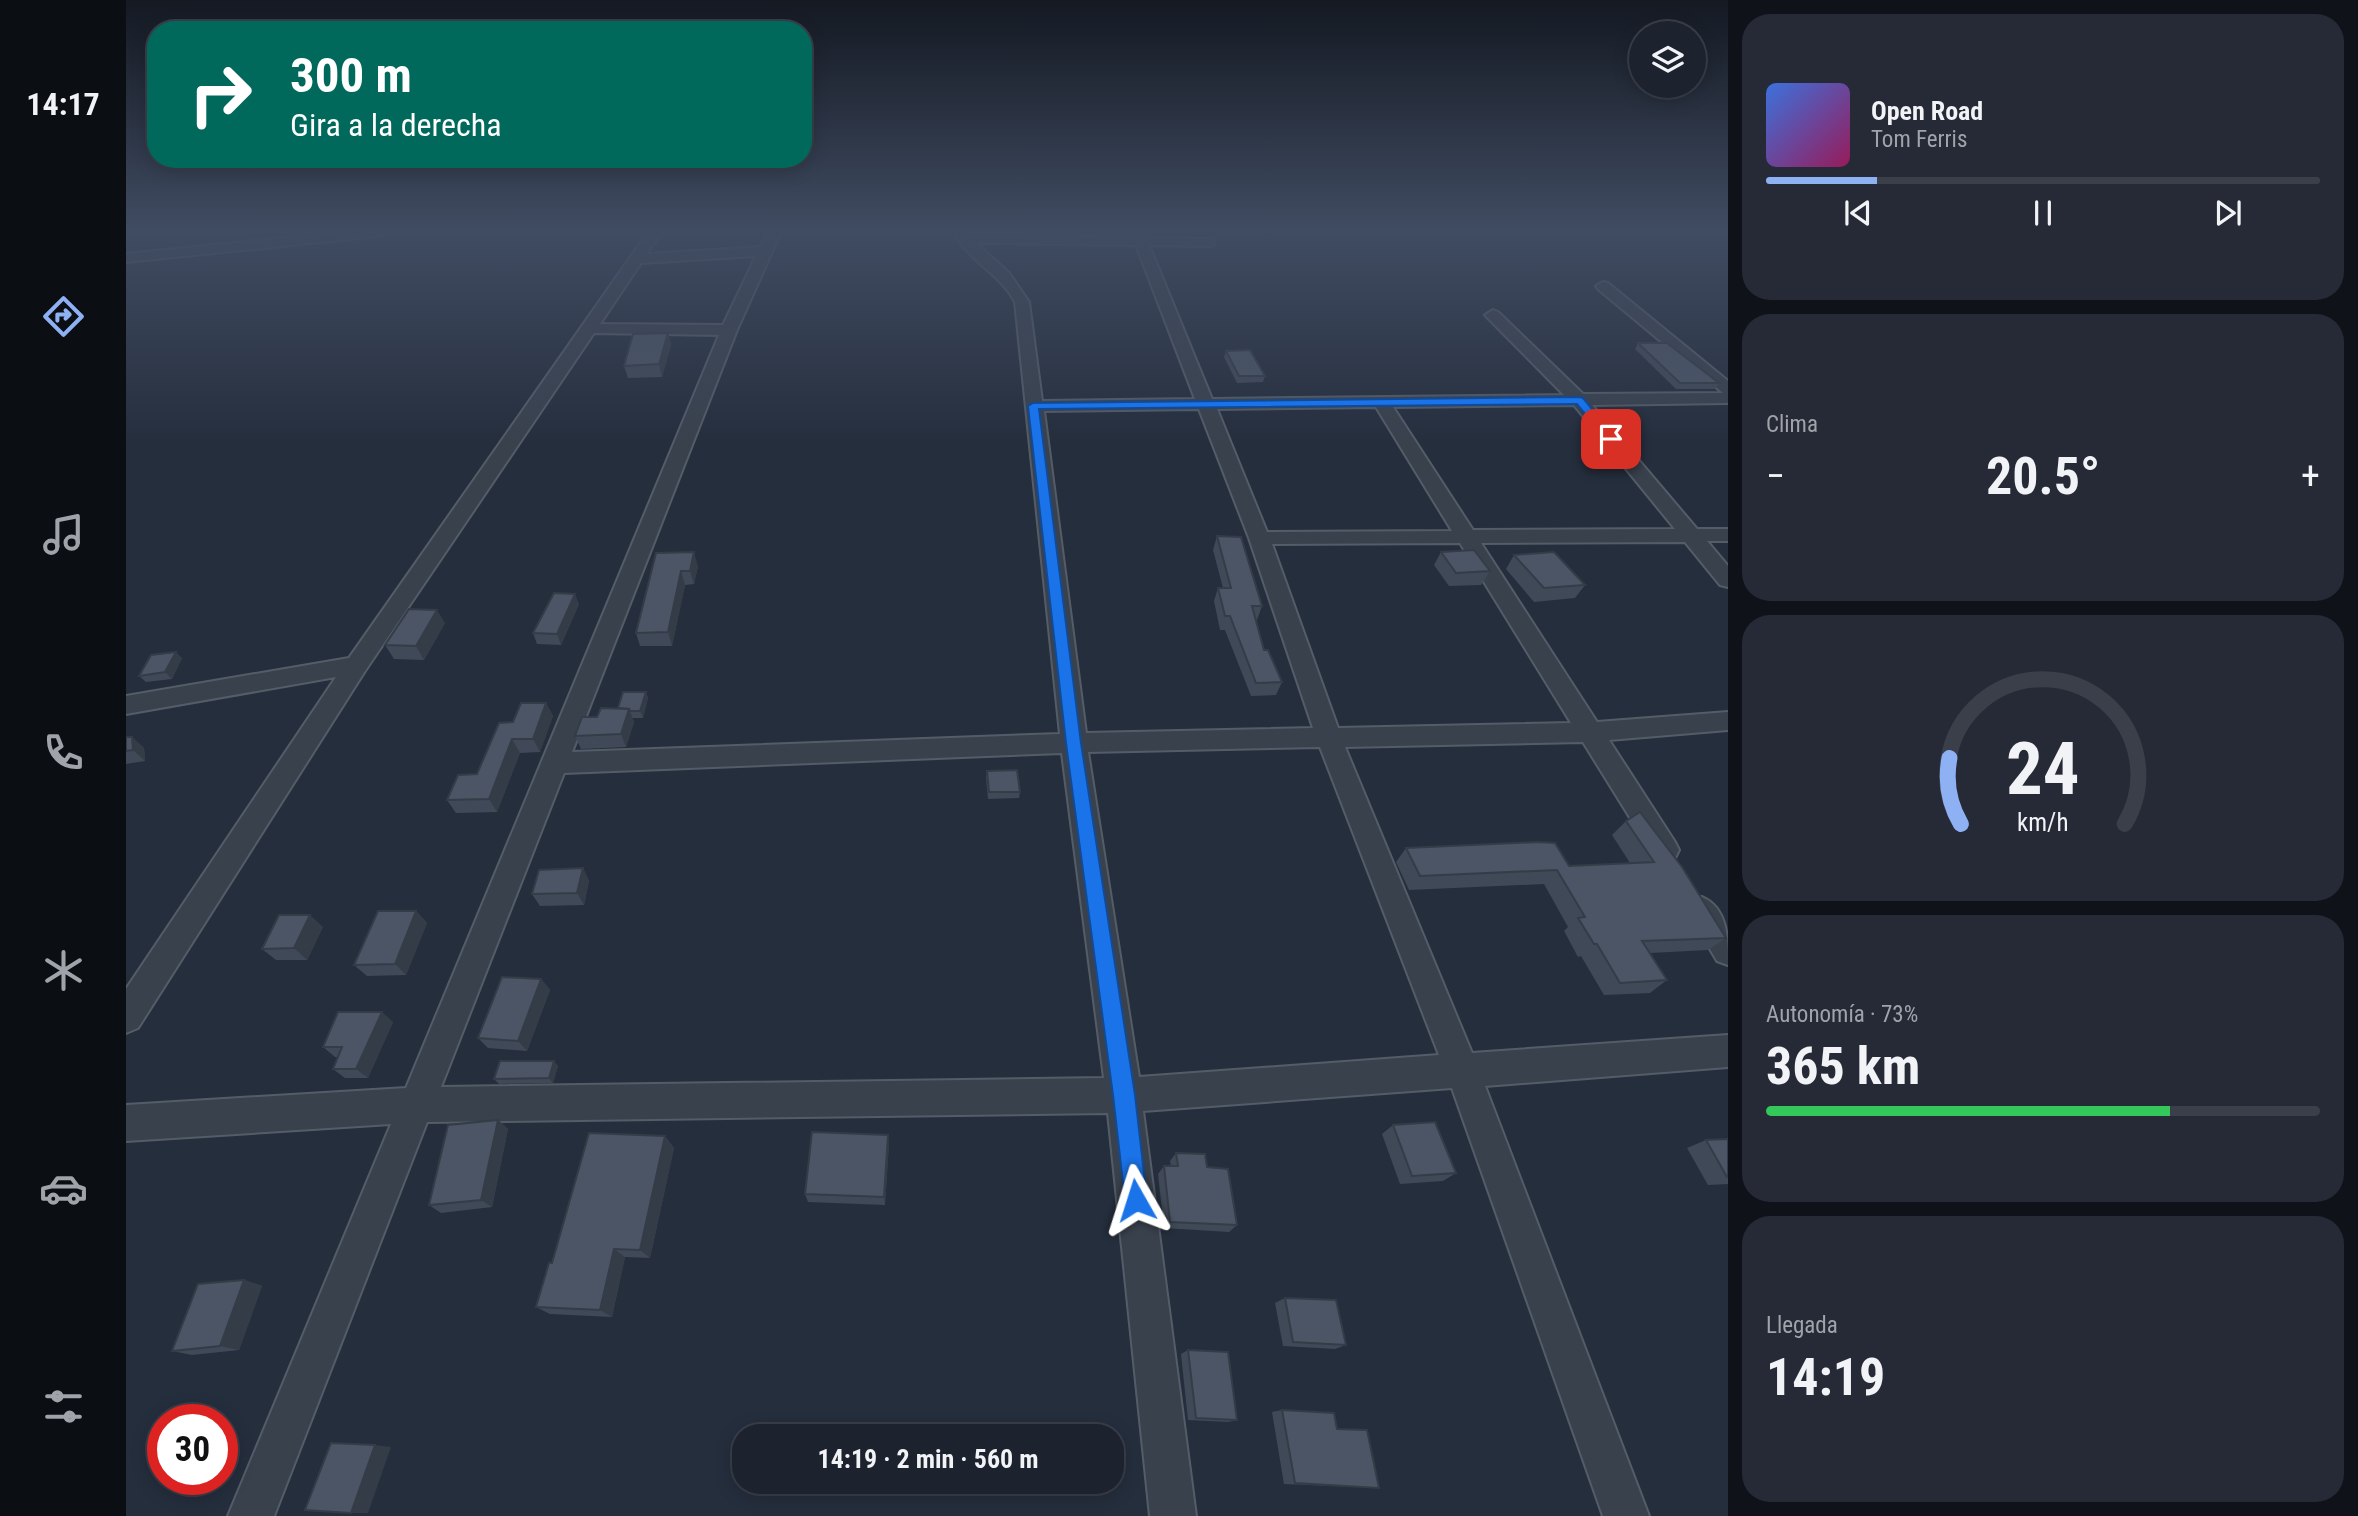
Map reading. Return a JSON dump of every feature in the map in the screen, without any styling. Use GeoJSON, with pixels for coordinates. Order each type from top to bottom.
{"type":"FeatureCollection","features":[{"type":"Feature","properties":{"kind":"street"},"geometry":{"type":"LineString","coordinates":[[126,1017],[357,665],[607,303]]}},
{"type":"Feature","properties":{"kind":"street"},"geometry":{"type":"LineString","coordinates":[[251,1516],[741,303]]}},
{"type":"Feature","properties":{"kind":"street"},"geometry":{"type":"LineString","coordinates":[[1022,303],[1073,743],[1124,1095],[1172,1516]]}},
{"type":"Feature","properties":{"kind":"street"},"geometry":{"type":"LineString","coordinates":[[1158,303],[1204,403],[1259,538],[1328,736],[1463,1072],[1626,1516]]}},
{"type":"Feature","properties":{"kind":"street"},"geometry":{"type":"LineString","coordinates":[[1623,303],[1728,389]]}},
{"type":"Feature","properties":{"kind":"street"},"geometry":{"type":"LineString","coordinates":[[1493,315],[1580,401],[1728,580]]}},
{"type":"Feature","properties":{"kind":"street"},"geometry":{"type":"LineString","coordinates":[[590,328],[729,330]]}},
{"type":"Feature","properties":{"kind":"street"},"geometry":{"type":"LineString","coordinates":[[1033,406],[1728,398]]}},
{"type":"Feature","properties":{"kind":"street"},"geometry":{"type":"LineString","coordinates":[[1381,402],[1678,870]]}},
{"type":"Feature","properties":{"kind":"street"},"geometry":{"type":"LineString","coordinates":[[1259,538],[1728,535]]}},
{"type":"Feature","properties":{"kind":"street"},"geometry":{"type":"LineString","coordinates":[[126,705],[357,665]]}},
{"type":"Feature","properties":{"kind":"street"},"geometry":{"type":"LineString","coordinates":[[556,763],[1073,743],[1592,732],[1728,722]]}},
{"type":"Feature","properties":{"kind":"street"},"geometry":{"type":"LineString","coordinates":[[1692,893],[1728,951]]}},
{"type":"Feature","properties":{"kind":"street"},"geometry":{"type":"LineString","coordinates":[[126,1123],[416,1105],[1124,1095],[1728,1051]]}},
{"type":"Feature","properties":{"kind":"building"},"geometry":{"type":"Polygon","coordinates":[[[668,333],[659,364],[624,366],[633,334],[668,333]]]}},
{"type":"Feature","properties":{"kind":"building"},"geometry":{"type":"Polygon","coordinates":[[[1638,343],[1667,343],[1719,383],[1680,383],[1638,343]]]}},
{"type":"Feature","properties":{"kind":"building"},"geometry":{"type":"Polygon","coordinates":[[[1250,350],[1265,376],[1239,376],[1226,351],[1250,350]]]}},
{"type":"Feature","properties":{"kind":"building"},"geometry":{"type":"Polygon","coordinates":[[[1217,536],[1241,537],[1262,606],[1252,606],[1264,650],[1268,650],[1282,682],[1256,683],[1230,616],[1225,616],[1218,588],[1231,588],[1217,536]]]}},
{"type":"Feature","properties":{"kind":"building"},"geometry":{"type":"Polygon","coordinates":[[[1474,550],[1490,571],[1456,573],[1441,552],[1474,550]]]}},
{"type":"Feature","properties":{"kind":"building"},"geometry":{"type":"Polygon","coordinates":[[[694,552],[690,571],[681,571],[668,632],[636,633],[656,553],[694,552]]]}},
{"type":"Feature","properties":{"kind":"building"},"geometry":{"type":"Polygon","coordinates":[[[1554,552],[1585,585],[1544,588],[1514,555],[1554,552]]]}},
{"type":"Feature","properties":{"kind":"building"},"geometry":{"type":"Polygon","coordinates":[[[554,593],[575,594],[557,634],[533,633],[554,593]]]}},
{"type":"Feature","properties":{"kind":"building"},"geometry":{"type":"Polygon","coordinates":[[[409,609],[437,610],[416,646],[385,645],[409,609]]]}},
{"type":"Feature","properties":{"kind":"building"},"geometry":{"type":"Polygon","coordinates":[[[176,652],[165,672],[139,676],[151,655],[176,652]]]}},
{"type":"Feature","properties":{"kind":"building"},"geometry":{"type":"Polygon","coordinates":[[[623,692],[646,692],[640,711],[618,708],[623,692]]]}},
{"type":"Feature","properties":{"kind":"building"},"geometry":{"type":"Polygon","coordinates":[[[521,703],[546,703],[533,739],[512,739],[489,799],[447,800],[458,775],[477,774],[499,723],[513,722],[521,703]]]}},
{"type":"Feature","properties":{"kind":"building"},"geometry":{"type":"Polygon","coordinates":[[[601,708],[629,709],[621,734],[575,736],[582,717],[597,717],[601,708]]]}},
{"type":"Feature","properties":{"kind":"building"},"geometry":{"type":"Polygon","coordinates":[[[126,737],[132,737],[133,750],[126,751],[126,737]]]}},
{"type":"Feature","properties":{"kind":"building"},"geometry":{"type":"Polygon","coordinates":[[[1017,770],[1020,792],[989,792],[987,771],[1017,770]]]}},
{"type":"Feature","properties":{"kind":"building"},"geometry":{"type":"Polygon","coordinates":[[[1640,812],[1682,867],[1726,938],[1642,941],[1667,980],[1620,983],[1578,918],[1585,917],[1557,870],[1420,876],[1406,848],[1538,842],[1555,843],[1569,866],[1654,862],[1626,821],[1640,812]]]}},
{"type":"Feature","properties":{"kind":"building"},"geometry":{"type":"Polygon","coordinates":[[[583,868],[577,893],[532,894],[539,870],[583,868]]]}},
{"type":"Feature","properties":{"kind":"building"},"geometry":{"type":"Polygon","coordinates":[[[378,911],[416,911],[395,964],[354,965],[378,911]]]}},
{"type":"Feature","properties":{"kind":"building"},"geometry":{"type":"Polygon","coordinates":[[[279,915],[310,915],[294,948],[262,949],[279,915]]]}},
{"type":"Feature","properties":{"kind":"building"},"geometry":{"type":"Polygon","coordinates":[[[502,977],[541,979],[518,1041],[478,1038],[502,977]]]}},
{"type":"Feature","properties":{"kind":"building"},"geometry":{"type":"Polygon","coordinates":[[[338,1012],[382,1012],[356,1069],[333,1069],[342,1047],[323,1047],[338,1012]]]}},
{"type":"Feature","properties":{"kind":"building"},"geometry":{"type":"Polygon","coordinates":[[[500,1061],[554,1061],[549,1078],[494,1079],[500,1061]]]}},
{"type":"Feature","properties":{"kind":"building"},"geometry":{"type":"Polygon","coordinates":[[[498,1120],[481,1200],[429,1205],[448,1125],[498,1120]]]}},
{"type":"Feature","properties":{"kind":"building"},"geometry":{"type":"Polygon","coordinates":[[[1435,1122],[1456,1173],[1412,1176],[1393,1125],[1435,1122]]]}},
{"type":"Feature","properties":{"kind":"building"},"geometry":{"type":"Polygon","coordinates":[[[812,1132],[888,1135],[884,1197],[805,1194],[812,1132]]]}},
{"type":"Feature","properties":{"kind":"building"},"geometry":{"type":"Polygon","coordinates":[[[589,1133],[665,1136],[640,1250],[614,1249],[600,1310],[536,1307],[549,1263],[552,1263],[589,1133]]]}},
{"type":"Feature","properties":{"kind":"building"},"geometry":{"type":"Polygon","coordinates":[[[1728,1139],[1728,1177],[1727,1177],[1706,1140],[1728,1139]]]}},
{"type":"Feature","properties":{"kind":"building"},"geometry":{"type":"Polygon","coordinates":[[[1176,1153],[1205,1154],[1207,1167],[1228,1169],[1237,1225],[1170,1222],[1164,1166],[1178,1166],[1176,1153]]]}},
{"type":"Feature","properties":{"kind":"building"},"geometry":{"type":"Polygon","coordinates":[[[244,1280],[220,1346],[172,1351],[198,1284],[244,1280]]]}},
{"type":"Feature","properties":{"kind":"building"},"geometry":{"type":"Polygon","coordinates":[[[1285,1298],[1336,1300],[1346,1345],[1293,1342],[1285,1298]]]}},
{"type":"Feature","properties":{"kind":"building"},"geometry":{"type":"Polygon","coordinates":[[[1188,1350],[1228,1352],[1237,1420],[1196,1418],[1188,1350]]]}},
{"type":"Feature","properties":{"kind":"building"},"geometry":{"type":"Polygon","coordinates":[[[1282,1410],[1334,1413],[1337,1429],[1367,1430],[1379,1488],[1295,1483],[1282,1410]]]}},
{"type":"Feature","properties":{"kind":"building"},"geometry":{"type":"Polygon","coordinates":[[[331,1443],[375,1445],[351,1513],[305,1510],[331,1443]]]}},
{"type":"Feature","properties":{"kind":"route"},"geometry":{"type":"LineString","coordinates":[[1136,1200],[1124,1095],[1073,743],[1033,406],[1580,401],[1611,439]]}}]}
